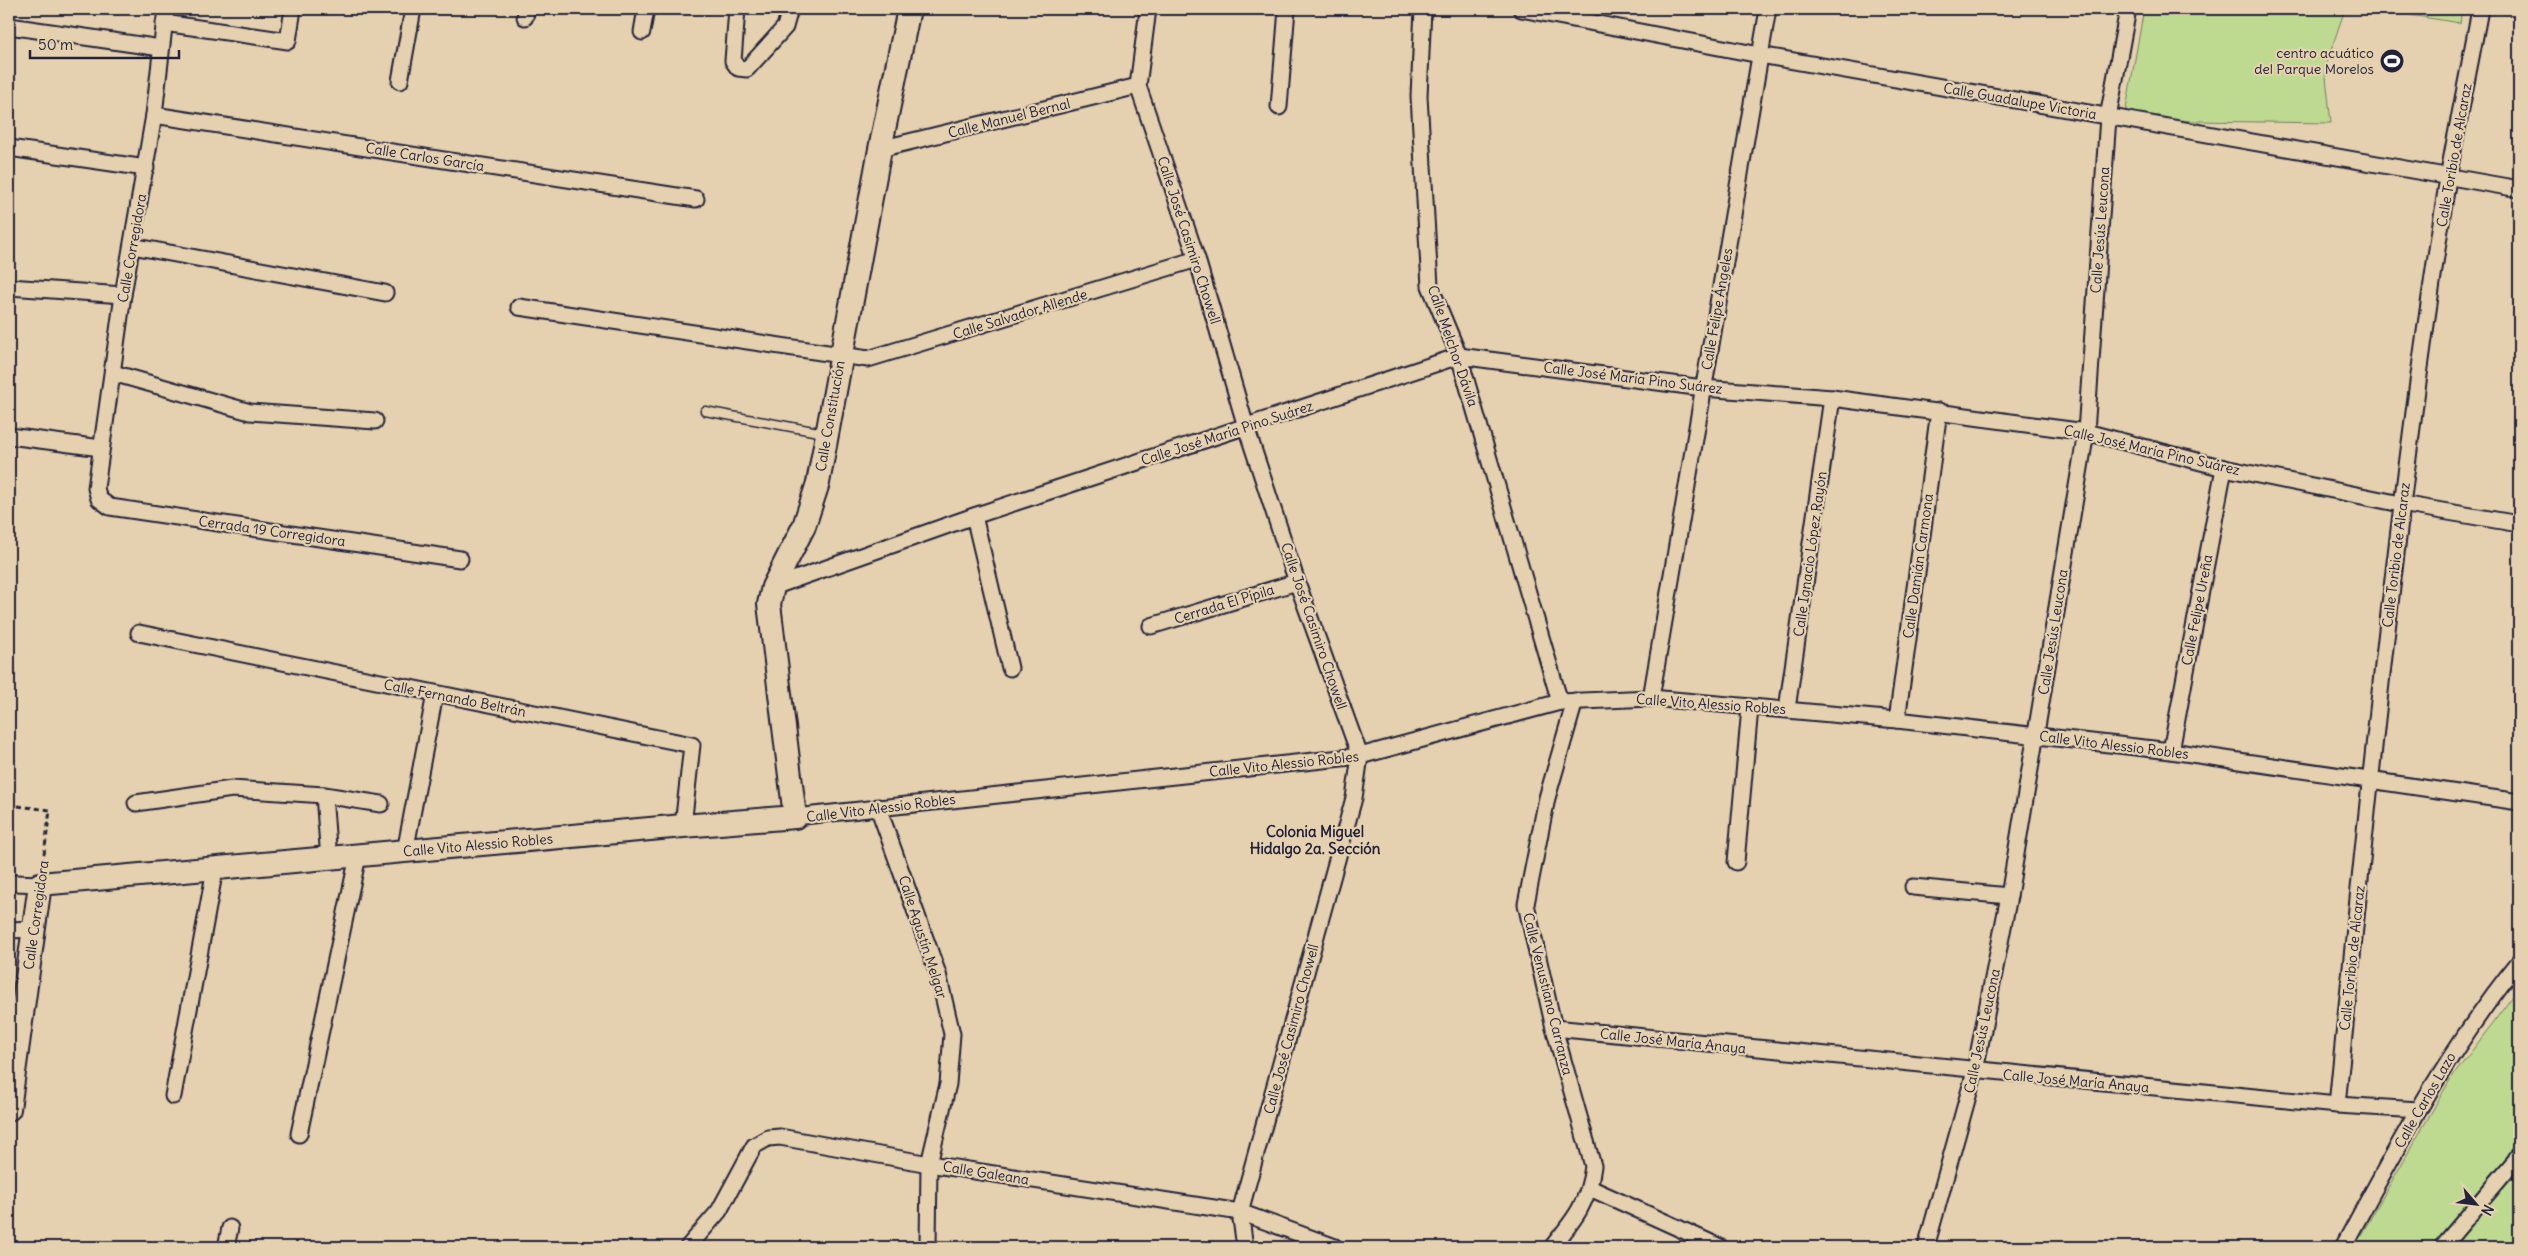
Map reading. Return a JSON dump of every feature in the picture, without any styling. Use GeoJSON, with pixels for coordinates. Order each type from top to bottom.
{"type":"FeatureCollection","features":[{"type":"Feature","properties":{"kind":"street"},"geometry":{"type":"LineString","coordinates":[[165,16],[288,41],[293,9]]}},
{"type":"Feature","properties":{"kind":"street"},"geometry":{"type":"LineString","coordinates":[[400,81],[413,9]]}},
{"type":"Feature","properties":{"kind":"street"},"geometry":{"type":"LineString","coordinates":[[642,32],[646,9]]}},
{"type":"Feature","properties":{"kind":"street"},"geometry":{"type":"LineString","coordinates":[[737,9],[733,61],[738,68],[748,69],[785,27],[790,9]]}},
{"type":"Feature","properties":{"kind":"street","name":"Calle Constitución"},"geometry":{"type":"LineString","coordinates":[[795,818],[769,604],[773,586],[804,526],[818,483],[880,150],[909,9]]}},
{"type":"Feature","properties":{"kind":"street","name":"Calle José Casimiro Chowell"},"geometry":{"type":"LineString","coordinates":[[1148,9],[1138,86],[1197,259],[1246,427],[1297,582],[1360,756],[1354,798],[1240,1212],[1245,1247]]}},
{"type":"Feature","properties":{"kind":"street"},"geometry":{"type":"LineString","coordinates":[[1279,107],[1287,9]]}},
{"type":"Feature","properties":{"kind":"street","name":"Calle Melchor Dávila"},"geometry":{"type":"LineString","coordinates":[[1423,9],[1419,96],[1430,286],[1459,356],[1567,702]]}},
{"type":"Feature","properties":{"kind":"street","name":"Calle Guadalupe Victoria"},"geometry":{"type":"LineString","coordinates":[[1521,9],[1760,55],[2519,189]]}},
{"type":"Feature","properties":{"kind":"street","name":"Calle Felipe Ángeles"},"geometry":{"type":"LineString","coordinates":[[1650,698],[1768,9]]}},
{"type":"Feature","properties":{"kind":"street","name":"Calle Jesús Leucona"},"geometry":{"type":"LineString","coordinates":[[1926,1247],[1975,1071],[2010,896],[2086,432],[2108,117],[2128,9]]}},
{"type":"Feature","properties":{"kind":"street","name":"Calle Toribio de Alcaraz"},"geometry":{"type":"LineString","coordinates":[[2337,1105],[2370,779],[2402,504],[2449,177],[2480,9]]}},
{"type":"Feature","properties":{"kind":"street","name":"Calle Corregidora"},"geometry":{"type":"LineString","coordinates":[[96,488],[124,295],[154,115],[165,16]]}},
{"type":"Feature","properties":{"kind":"street"},"geometry":{"type":"LineString","coordinates":[[9,26],[161,48]]}},
{"type":"Feature","properties":{"kind":"street","name":"Calle Manuel Bernal"},"geometry":{"type":"LineString","coordinates":[[880,150],[1138,86]]}},
{"type":"Feature","properties":{"kind":"street","name":"Calle Carlos García"},"geometry":{"type":"LineString","coordinates":[[154,115],[696,199]]}},
{"type":"Feature","properties":{"kind":"street"},"geometry":{"type":"LineString","coordinates":[[9,148],[146,168]]}},
{"type":"Feature","properties":{"kind":"street"},"geometry":{"type":"LineString","coordinates":[[132,246],[385,293]]}},
{"type":"Feature","properties":{"kind":"street","name":"Calle Salvador Allende"},"geometry":{"type":"LineString","coordinates":[[518,307],[860,359],[876,358],[1197,259]]}},
{"type":"Feature","properties":{"kind":"street"},"geometry":{"type":"LineString","coordinates":[[9,287],[124,295]]}},
{"type":"Feature","properties":{"kind":"street","name":"Calle José María Pino Suárez"},"geometry":{"type":"LineString","coordinates":[[773,586],[974,516],[1459,356],[1703,388],[1832,398],[2086,432],[2224,468],[2402,504],[2519,524]]}},
{"type":"Feature","properties":{"kind":"street"},"geometry":{"type":"LineString","coordinates":[[113,373],[250,412],[375,421]]}},
{"type":"Feature","properties":{"kind":"street","name":"Calle Ignacio López Rayón"},"geometry":{"type":"LineString","coordinates":[[1788,709],[1832,398]]}},
{"type":"Feature","properties":{"kind":"street","name":"Calle Damián Carmona"},"geometry":{"type":"LineString","coordinates":[[1897,720],[1939,411]]}},
{"type":"Feature","properties":{"kind":"street"},"geometry":{"type":"LineString","coordinates":[[9,436],[101,448]]}},
{"type":"Feature","properties":{"kind":"street","name":"Calle Felipe Ureña"},"geometry":{"type":"LineString","coordinates":[[2171,751],[2224,468]]}},
{"type":"Feature","properties":{"kind":"street","name":"Cerrada 19 Corregidora"},"geometry":{"type":"LineString","coordinates":[[96,488],[99,499],[110,508],[460,559]]}},
{"type":"Feature","properties":{"kind":"street"},"geometry":{"type":"LineString","coordinates":[[974,516],[1010,668]]}},
{"type":"Feature","properties":{"kind":"street","name":"Cerrada El Pípila"},"geometry":{"type":"LineString","coordinates":[[1151,626],[1297,582]]}},
{"type":"Feature","properties":{"kind":"street","name":"Calle Fernando Beltrán"},"geometry":{"type":"LineString","coordinates":[[139,633],[692,745],[683,826]]}},
{"type":"Feature","properties":{"kind":"street"},"geometry":{"type":"LineString","coordinates":[[405,852],[435,694]]}},
{"type":"Feature","properties":{"kind":"street","name":"Calle Vito Alessio Robles"},"geometry":{"type":"LineString","coordinates":[[40,884],[683,826],[795,818],[878,807],[1360,756],[1567,702],[1650,698],[1897,720],[2171,751],[2519,802]]}},
{"type":"Feature","properties":{"kind":"street","name":"Calle Venustiano Carranza"},"geometry":{"type":"LineString","coordinates":[[1552,1247],[1582,1207],[1590,1188],[1593,1166],[1554,1028],[1526,904],[1567,702]]}},
{"type":"Feature","properties":{"kind":"street"},"geometry":{"type":"LineString","coordinates":[[1736,862],[1750,708]]}},
{"type":"Feature","properties":{"kind":"street"},"geometry":{"type":"LineString","coordinates":[[136,803],[232,789],[324,795],[381,804]]}},
{"type":"Feature","properties":{"kind":"street"},"geometry":{"type":"LineString","coordinates":[[324,795],[329,859]]}},
{"type":"Feature","properties":{"kind":"street","name":"Calle Agustín Melgar"},"geometry":{"type":"LineString","coordinates":[[878,807],[938,974],[952,1034],[948,1084],[929,1164],[928,1247]]}},
{"type":"Feature","properties":{"kind":"street"},"geometry":{"type":"LineString","coordinates":[[299,1134],[358,856]]}},
{"type":"Feature","properties":{"kind":"street"},"geometry":{"type":"LineString","coordinates":[[173,1096],[215,869]]}},
{"type":"Feature","properties":{"kind":"street"},"geometry":{"type":"LineString","coordinates":[[15,883],[40,884]]}},
{"type":"Feature","properties":{"kind":"street","name":"Calle Corregidora"},"geometry":{"type":"LineString","coordinates":[[9,1109],[11,1079],[40,884]]}},
{"type":"Feature","properties":{"kind":"street"},"geometry":{"type":"LineString","coordinates":[[1913,887],[2010,896]]}},
{"type":"Feature","properties":{"kind":"street"},"geometry":{"type":"LineString","coordinates":[[9,930],[34,929]]}},
{"type":"Feature","properties":{"kind":"street","name":"Calle Carlos Lazo"},"geometry":{"type":"LineString","coordinates":[[2343,1247],[2450,1055],[2519,962]]}},
{"type":"Feature","properties":{"kind":"street","name":"Calle José María Anaya"},"geometry":{"type":"LineString","coordinates":[[1554,1028],[1975,1071],[2337,1105],[2419,1110]]}},
{"type":"Feature","properties":{"kind":"street","name":"Calle Galeana"},"geometry":{"type":"LineString","coordinates":[[688,1247],[719,1211],[754,1146],[768,1138],[780,1137],[929,1164],[1240,1212],[1335,1247]]}},
{"type":"Feature","properties":{"kind":"street"},"geometry":{"type":"LineString","coordinates":[[2442,1247],[2519,1156]]}},
{"type":"Feature","properties":{"kind":"street"},"geometry":{"type":"LineString","coordinates":[[1590,1188],[1720,1247]]}},
{"type":"Feature","properties":{"kind":"street"},"geometry":{"type":"LineString","coordinates":[[226,1247],[230,1228]]}},
{"type":"Feature","properties":{"kind":"lane"},"geometry":{"type":"LineString","coordinates":[[705,411],[826,433]]}},
{"type":"Feature","properties":{"kind":"path","name":"Calle Corregidora"},"geometry":{"type":"LineString","coordinates":[[9,805],[50,810],[40,884]]}},
{"type":"Feature","properties":{"kind":"green space"},"geometry":{"type":"Polygon","coordinates":[[[2144,9],[2345,9],[2325,68],[2331,123],[2124,120],[2144,9]]]}},
{"type":"Feature","properties":{"kind":"green space"},"geometry":{"type":"Polygon","coordinates":[[[2372,9],[2462,9],[2460,23],[2372,9]]]}},
{"type":"Feature","properties":{"kind":"green space"},"geometry":{"type":"Polygon","coordinates":[[[2519,988],[2519,1247],[2354,1247],[2450,1080],[2519,988]]]}},
{"type":"Feature","properties":{"kind":"place","name":"centro acuático del Parque Morelos"},"geometry":{"type":"Point","coordinates":[2392,61]}},
{"type":"Feature","properties":{"kind":"district","name":"Colonia Miguel Hidalgo 2a. Sección"},"geometry":{"type":"Point","coordinates":[1315,840]}}]}
